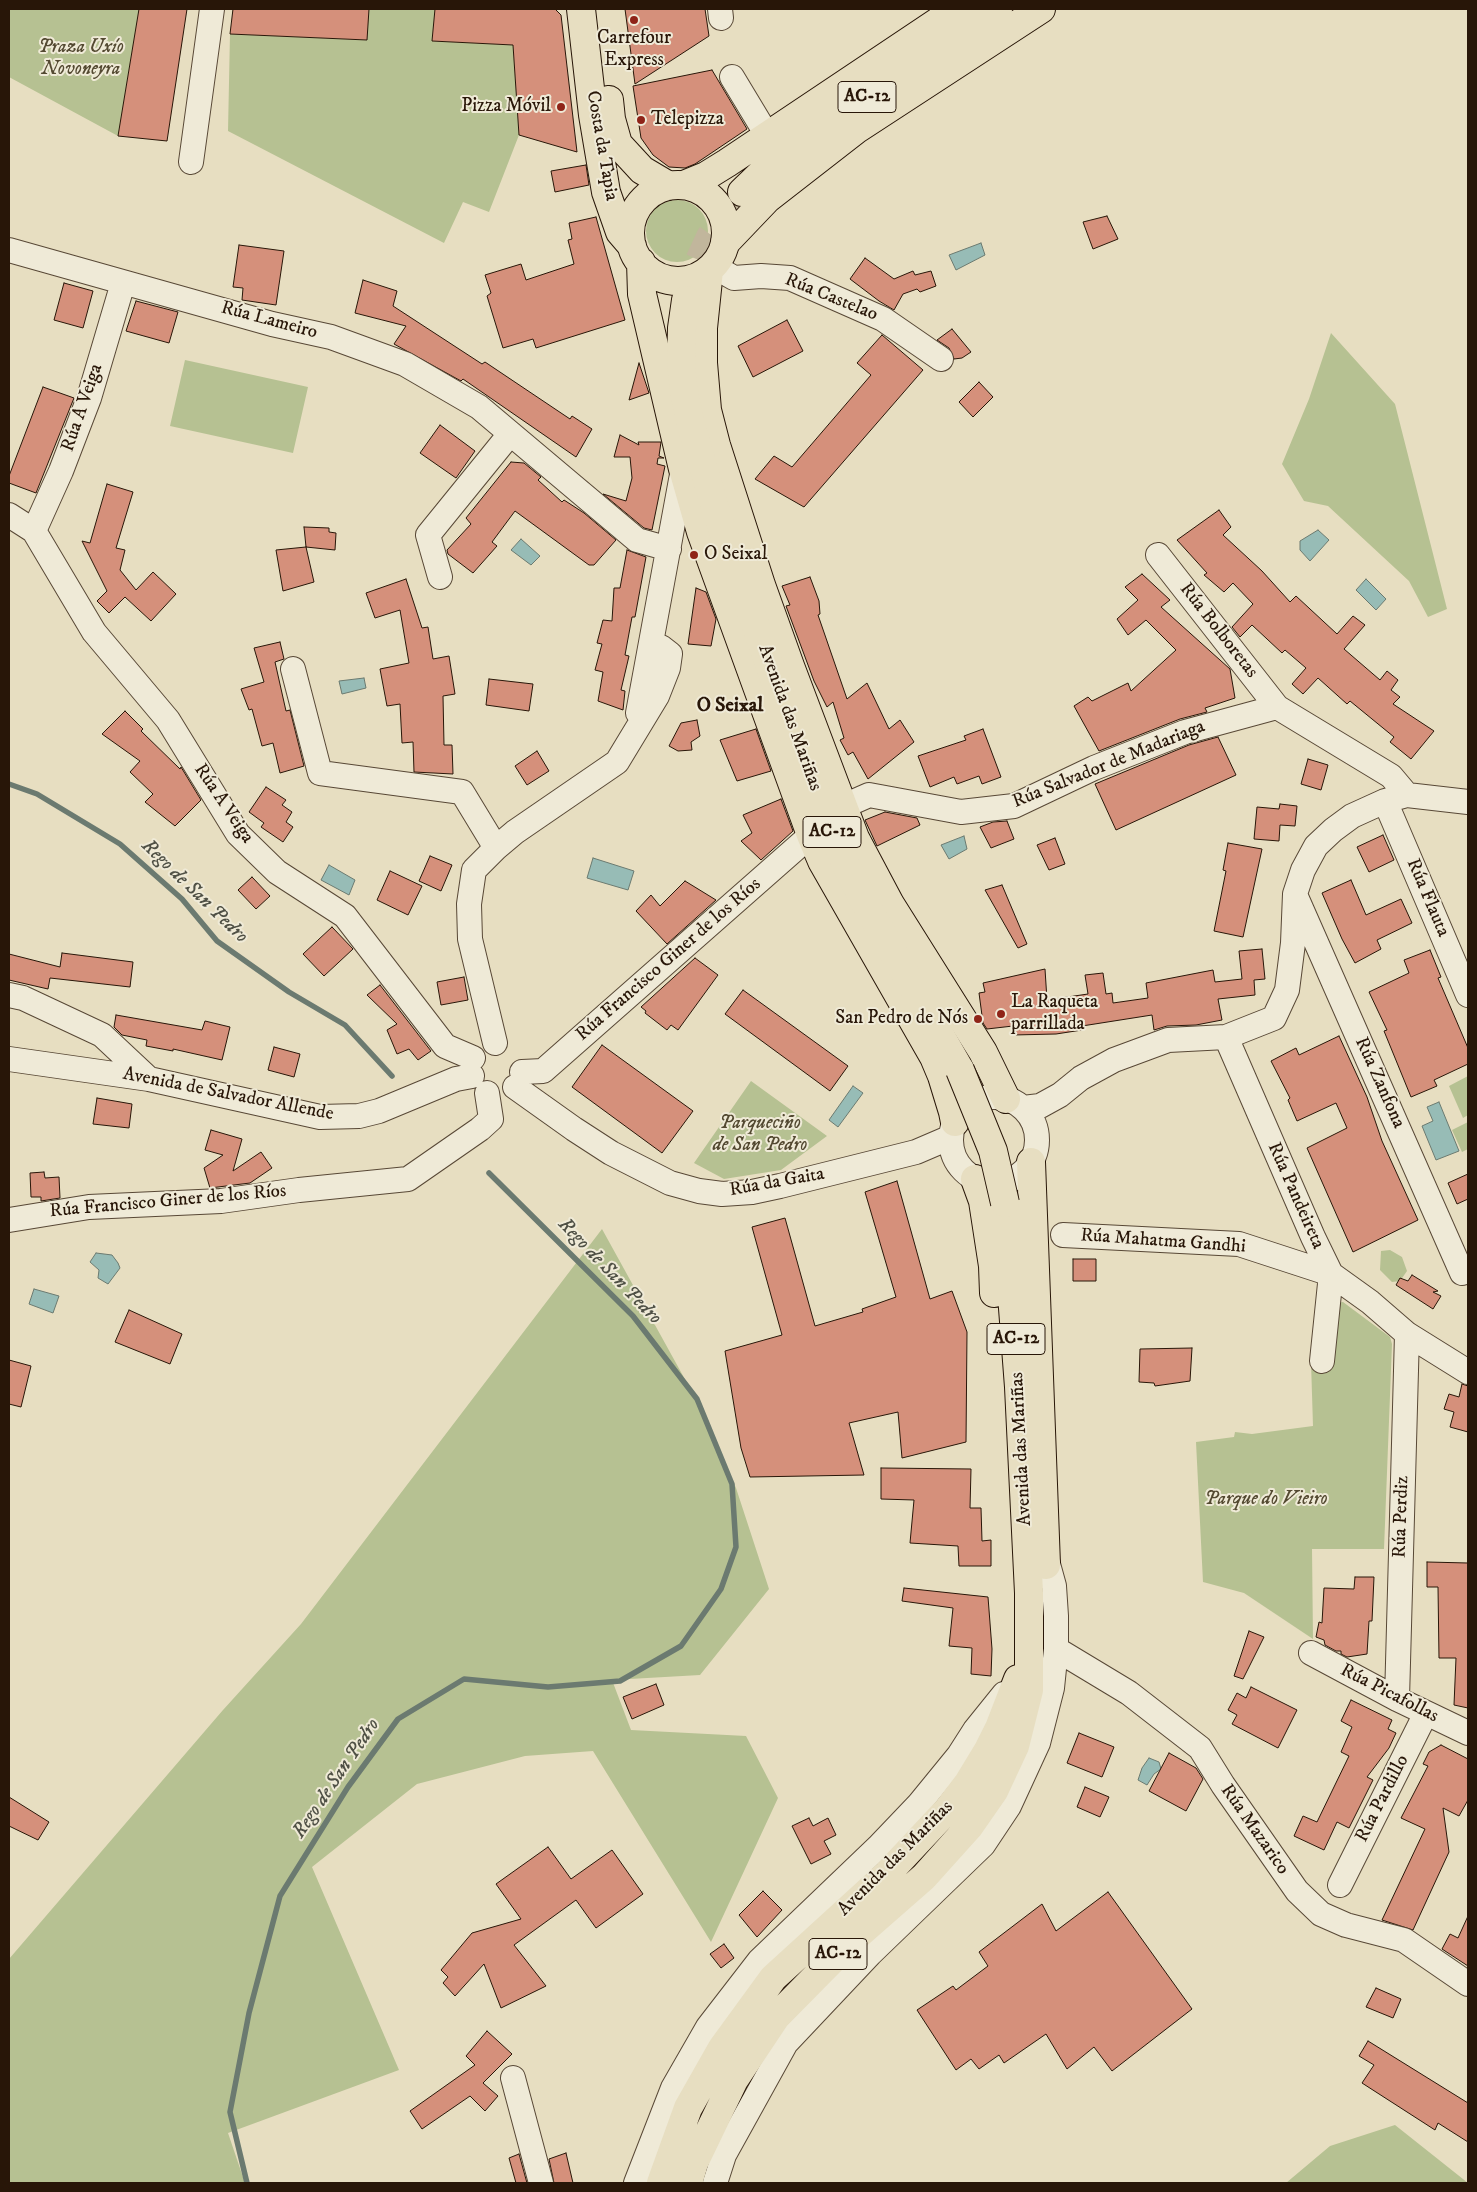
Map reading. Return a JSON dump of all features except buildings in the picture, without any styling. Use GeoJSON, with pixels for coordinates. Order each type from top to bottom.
{"type":"FeatureCollection","features":[{"type":"Feature","properties":{"kind":"main road","name":"Costa da Tapia"},"geometry":{"type":"LineString","coordinates":[[581,9],[593,115],[606,192],[620,232],[637,255]]}},
{"type":"Feature","properties":{"kind":"main road","name":"Costa da Tapia"},"geometry":{"type":"LineString","coordinates":[[599,9],[611,119],[618,144],[642,170],[676,186]]}},
{"type":"Feature","properties":{"kind":"main road"},"geometry":{"type":"LineString","coordinates":[[953,1130],[948,1094],[934,1057],[822,861],[811,835],[701,532],[683,469],[642,294],[631,228],[637,209],[645,198],[656,191],[706,176],[956,9]]}},
{"type":"Feature","properties":{"kind":"main road","name":"AC-12"},"geometry":{"type":"LineString","coordinates":[[742,192],[770,165],[811,134],[998,9]]}},
{"type":"Feature","properties":{"kind":"main road"},"geometry":{"type":"LineString","coordinates":[[637,255],[655,274],[673,281],[692,278],[716,260],[766,199],[857,130],[1041,9]]}},
{"type":"Feature","properties":{"kind":"main road"},"geometry":{"type":"LineString","coordinates":[[676,186],[700,190],[712,199],[722,212],[726,228],[716,260],[703,328],[703,363],[707,410],[716,445],[760,585],[855,838],[890,904],[1014,1103]]}},
{"type":"Feature","properties":{"kind":"main road","name":"Avenida das Mariñas"},"geometry":{"type":"LineString","coordinates":[[686,300],[682,328],[681,366],[691,425],[716,511],[802,759],[846,864],[864,901],[960,1070],[993,1152],[1005,1203],[1019,1387],[1029,1614],[1029,1690],[1015,1746],[994,1791],[969,1827],[924,1876],[851,1941],[776,2017],[734,2080],[694,2163],[688,2183]]}},
{"type":"Feature","properties":{"kind":"main road"},"geometry":{"type":"LineString","coordinates":[[1015,1746],[1032,1707],[1041,1672],[1046,1624],[1046,1557],[1031,1162]]}},
{"type":"Feature","properties":{"kind":"main road"},"geometry":{"type":"LineString","coordinates":[[967,1171],[983,1201],[992,1266],[1009,1533],[1012,1645],[1010,1670],[1004,1694],[979,1765]]}},
{"type":"Feature","properties":{"kind":"main road","name":"Avenida das Mariñas"},"geometry":{"type":"LineString","coordinates":[[661,2183],[688,2108],[722,2048],[773,1978],[900,1859],[948,1809],[979,1765],[999,1728],[1018,1680],[1029,1614]]}},
{"type":"Feature","properties":{"kind":"street"},"geometry":{"type":"LineString","coordinates":[[191,162],[212,9]]}},
{"type":"Feature","properties":{"kind":"street"},"geometry":{"type":"LineString","coordinates":[[732,77],[767,135]]}},
{"type":"Feature","properties":{"kind":"street","name":"Rúa Lameiro"},"geometry":{"type":"LineString","coordinates":[[9,250],[272,324],[331,337],[405,364],[479,407],[637,540],[669,549]]}},
{"type":"Feature","properties":{"kind":"street","name":"Rúa Castelao"},"geometry":{"type":"LineString","coordinates":[[716,260],[734,278],[761,276],[790,278],[884,319],[940,359]]}},
{"type":"Feature","properties":{"kind":"street","name":"Rúa A Veiga"},"geometry":{"type":"LineString","coordinates":[[34,530],[62,471],[88,398],[123,283]]}},
{"type":"Feature","properties":{"kind":"street"},"geometry":{"type":"LineString","coordinates":[[440,577],[428,535],[510,434]]}},
{"type":"Feature","properties":{"kind":"street"},"geometry":{"type":"LineString","coordinates":[[495,1043],[470,939],[469,904],[474,870],[515,832],[617,762],[633,739],[657,696],[668,668],[670,654],[661,647],[651,649],[683,469]]}},
{"type":"Feature","properties":{"kind":"street","name":"Rúa A Veiga"},"geometry":{"type":"LineString","coordinates":[[9,515],[34,530],[94,632],[168,720],[238,834],[277,872],[345,916],[445,1046],[477,1076]]}},
{"type":"Feature","properties":{"kind":"street","name":"Rúa Bolboretas"},"geometry":{"type":"LineString","coordinates":[[1158,555],[1277,707]]}},
{"type":"Feature","properties":{"kind":"street"},"geometry":{"type":"LineString","coordinates":[[293,669],[320,773],[462,792],[496,848]]}},
{"type":"Feature","properties":{"kind":"street"},"geometry":{"type":"LineString","coordinates":[[1277,707],[1391,776],[1396,798]]}},
{"type":"Feature","properties":{"kind":"street","name":"Rúa Salvador de Madariaga"},"geometry":{"type":"LineString","coordinates":[[844,806],[869,795],[960,812],[1014,806],[1094,768],[1185,732],[1255,711],[1277,707]]}},
{"type":"Feature","properties":{"kind":"street"},"geometry":{"type":"LineString","coordinates":[[1014,1103],[1032,1120],[1036,1134],[1036,1148],[1031,1162],[1023,1171],[1012,1178],[994,1182],[967,1171],[954,1156],[953,1130],[961,1112],[976,1101],[994,1097],[1014,1103],[1040,1106],[1060,1095],[1081,1078],[1114,1060],[1168,1040],[1226,1037],[1274,1018],[1287,990],[1293,943],[1295,894],[1303,870],[1316,846],[1332,830],[1352,816],[1396,798],[1468,802]]}},
{"type":"Feature","properties":{"kind":"street","name":"Rúa Flauta"},"geometry":{"type":"LineString","coordinates":[[1396,798],[1468,994]]}},
{"type":"Feature","properties":{"kind":"street","name":"Rúa Francisco Giner de los Ríos"},"geometry":{"type":"LineString","coordinates":[[518,1079],[543,1071],[811,835]]}},
{"type":"Feature","properties":{"kind":"street","name":"Rúa Zanfona"},"geometry":{"type":"LineString","coordinates":[[1295,894],[1462,1273]]}},
{"type":"Feature","properties":{"kind":"street"},"geometry":{"type":"LineString","coordinates":[[9,995],[23,998],[102,1035],[149,1079]]}},
{"type":"Feature","properties":{"kind":"street","name":"Rúa Pandeireta"},"geometry":{"type":"LineString","coordinates":[[1226,1037],[1331,1274]]}},
{"type":"Feature","properties":{"kind":"street"},"geometry":{"type":"LineString","coordinates":[[495,1043],[504,1044],[512,1048],[518,1055],[518,1079],[502,1094],[477,1076],[482,1048],[495,1043]]}},
{"type":"Feature","properties":{"kind":"street","name":"Avenida de Salvador Allende"},"geometry":{"type":"LineString","coordinates":[[9,1060],[149,1079],[320,1117],[359,1116],[397,1105],[456,1079],[477,1076]]}},
{"type":"Feature","properties":{"kind":"street","name":"Rúa Francisco Giner de los Ríos"},"geometry":{"type":"LineString","coordinates":[[9,1220],[89,1207],[221,1201],[408,1178],[480,1129],[490,1119],[477,1076]]}},
{"type":"Feature","properties":{"kind":"street","name":"Rúa da Gaita"},"geometry":{"type":"LineString","coordinates":[[518,1079],[574,1129],[611,1153],[670,1183],[699,1191],[722,1194],[752,1192],[916,1152],[953,1130]]}},
{"type":"Feature","properties":{"kind":"street"},"geometry":{"type":"LineString","coordinates":[[1036,1134],[1060,1095]]}},
{"type":"Feature","properties":{"kind":"street","name":"Rúa da Gaita"},"geometry":{"type":"LineString","coordinates":[[916,1152],[945,1158],[967,1171]]}},
{"type":"Feature","properties":{"kind":"street","name":"Rúa Mahatma Gandhi"},"geometry":{"type":"LineString","coordinates":[[1063,1235],[1239,1244],[1331,1274],[1370,1302],[1407,1334],[1468,1372]]}},
{"type":"Feature","properties":{"kind":"street"},"geometry":{"type":"LineString","coordinates":[[1322,1361],[1331,1274]]}},
{"type":"Feature","properties":{"kind":"street","name":"Rúa Perdiz"},"geometry":{"type":"LineString","coordinates":[[1397,1699],[1407,1334]]}},
{"type":"Feature","properties":{"kind":"street"},"geometry":{"type":"LineString","coordinates":[[715,2183],[724,2155],[786,2043],[870,1954],[983,1845],[1009,1806],[1038,1743],[1052,1688],[1056,1649],[1054,1586],[1046,1557]]}},
{"type":"Feature","properties":{"kind":"street","name":"Rúa Mazarico"},"geometry":{"type":"LineString","coordinates":[[1056,1649],[1129,1693],[1200,1748],[1228,1793],[1298,1891],[1321,1914],[1346,1925],[1404,1940],[1468,1984]]}},
{"type":"Feature","properties":{"kind":"street","name":"Rúa Picafollas"},"geometry":{"type":"LineString","coordinates":[[1311,1653],[1397,1699],[1468,1733]]}},
{"type":"Feature","properties":{"kind":"street","name":"Avenida das Mariñas"},"geometry":{"type":"LineString","coordinates":[[636,2183],[673,2088],[708,2027],[759,1961],[878,1847],[919,1804],[959,1755],[975,1730],[1004,1694]]}},
{"type":"Feature","properties":{"kind":"street","name":"Rúa Pardillo"},"geometry":{"type":"LineString","coordinates":[[1340,1886],[1426,1713]]}},
{"type":"Feature","properties":{"kind":"street"},"geometry":{"type":"LineString","coordinates":[[513,2078],[541,2183]]}},
{"type":"Feature","properties":{"kind":"green space","name":"Praza Uxío Novoneyra"},"geometry":{"type":"Polygon","coordinates":[[[9,9],[139,9],[118,136],[9,77],[9,9]]]}},
{"type":"Feature","properties":{"kind":"green space"},"geometry":{"type":"Polygon","coordinates":[[[369,9],[435,9],[432,41],[513,45],[519,135],[489,212],[463,202],[444,243],[228,131],[230,34],[366,40],[369,9]]]}},
{"type":"Feature","properties":{"kind":"green space"},"geometry":{"type":"Polygon","coordinates":[[[671,200],[683,200],[699,209],[706,219],[708,231],[706,243],[699,253],[683,262],[671,262],[660,257],[651,248],[646,237],[646,225],[651,214],[660,205],[671,200]]]}},
{"type":"Feature","properties":{"kind":"green space"},"geometry":{"type":"Polygon","coordinates":[[[1331,333],[1395,404],[1447,609],[1428,617],[1409,581],[1328,506],[1304,501],[1282,464],[1309,399],[1331,333]]]}},
{"type":"Feature","properties":{"kind":"green space"},"geometry":{"type":"Polygon","coordinates":[[[185,360],[308,387],[293,453],[170,426],[185,360]]]}},
{"type":"Feature","properties":{"kind":"green space"},"geometry":{"type":"Polygon","coordinates":[[[1468,1076],[1468,1115],[1463,1118],[1449,1086],[1468,1076]]]}},
{"type":"Feature","properties":{"kind":"green space","name":"Parqueciño de San Pedro"},"geometry":{"type":"Polygon","coordinates":[[[751,1081],[827,1136],[781,1170],[724,1179],[694,1163],[751,1081]]]}},
{"type":"Feature","properties":{"kind":"green space"},"geometry":{"type":"Polygon","coordinates":[[[1468,1122],[1468,1149],[1462,1152],[1452,1130],[1468,1122]]]}},
{"type":"Feature","properties":{"kind":"green space"},"geometry":{"type":"Polygon","coordinates":[[[602,1229],[687,1383],[736,1488],[769,1589],[700,1675],[612,1680],[631,1730],[746,1736],[778,1798],[711,1942],[593,1751],[525,1756],[417,1784],[312,1867],[399,2070],[228,2133],[245,2183],[9,2183],[9,1959],[223,1710],[301,1624],[602,1229]]]}},
{"type":"Feature","properties":{"kind":"green space"},"geometry":{"type":"Polygon","coordinates":[[[1390,1250],[1402,1257],[1407,1271],[1400,1281],[1392,1282],[1380,1270],[1381,1251],[1390,1250]]]}},
{"type":"Feature","properties":{"kind":"green space","name":"Parque do Vieiro"},"geometry":{"type":"Polygon","coordinates":[[[1343,1302],[1390,1337],[1392,1344],[1384,1549],[1312,1549],[1313,1639],[1244,1593],[1203,1582],[1196,1442],[1234,1437],[1235,1432],[1252,1434],[1313,1426],[1311,1362],[1335,1303],[1343,1302]]]}},
{"type":"Feature","properties":{"kind":"green space"},"geometry":{"type":"Polygon","coordinates":[[[1395,2125],[1468,2183],[1286,2183],[1330,2146],[1395,2125]]]}},
{"type":"Feature","properties":{"kind":"water"},"geometry":{"type":"Polygon","coordinates":[[[981,243],[985,255],[956,270],[949,255],[981,243]]]}},
{"type":"Feature","properties":{"kind":"water"},"geometry":{"type":"Polygon","coordinates":[[[1318,530],[1329,540],[1310,561],[1300,550],[1300,541],[1318,530]]]}},
{"type":"Feature","properties":{"kind":"water"},"geometry":{"type":"Polygon","coordinates":[[[521,539],[540,556],[531,565],[511,550],[521,539]]]}},
{"type":"Feature","properties":{"kind":"water"},"geometry":{"type":"Polygon","coordinates":[[[1366,579],[1386,599],[1376,610],[1356,590],[1366,579]]]}},
{"type":"Feature","properties":{"kind":"water"},"geometry":{"type":"Polygon","coordinates":[[[364,678],[366,688],[342,694],[339,681],[364,678]]]}},
{"type":"Feature","properties":{"kind":"water"},"geometry":{"type":"Polygon","coordinates":[[[964,836],[967,849],[949,859],[941,845],[964,836]]]}},
{"type":"Feature","properties":{"kind":"water"},"geometry":{"type":"Polygon","coordinates":[[[593,858],[634,871],[628,890],[587,878],[593,858]]]}},
{"type":"Feature","properties":{"kind":"water"},"geometry":{"type":"Polygon","coordinates":[[[329,865],[355,880],[349,895],[321,880],[329,865]]]}},
{"type":"Feature","properties":{"kind":"water"},"geometry":{"type":"Polygon","coordinates":[[[853,1086],[863,1093],[838,1127],[829,1120],[853,1086]]]}},
{"type":"Feature","properties":{"kind":"water"},"geometry":{"type":"Polygon","coordinates":[[[1439,1102],[1459,1151],[1436,1160],[1422,1126],[1433,1121],[1427,1107],[1439,1102]]]}},
{"type":"Feature","properties":{"kind":"water"},"geometry":{"type":"Polygon","coordinates":[[[96,1253],[112,1255],[120,1268],[108,1284],[98,1278],[99,1270],[90,1262],[96,1253]]]}},
{"type":"Feature","properties":{"kind":"water"},"geometry":{"type":"Polygon","coordinates":[[[34,1289],[59,1296],[53,1313],[29,1304],[34,1289]]]}},
{"type":"Feature","properties":{"kind":"water"},"geometry":{"type":"Polygon","coordinates":[[[1149,1758],[1159,1762],[1161,1769],[1154,1774],[1147,1785],[1138,1780],[1142,1768],[1149,1758]]]}},
{"type":"Feature","properties":{"kind":"waterway","name":"Rego de San Pedro"},"geometry":{"type":"LineString","coordinates":[[9,784],[37,794],[120,844],[182,899],[217,941],[289,992],[345,1025],[392,1076]]}},
{"type":"Feature","properties":{"kind":"waterway","name":"Rego de San Pedro"},"geometry":{"type":"LineString","coordinates":[[247,2183],[230,2112],[249,2013],[280,1896],[348,1787],[398,1719],[464,1679],[548,1687],[620,1681],[681,1646],[721,1589],[736,1547],[732,1484],[697,1399],[633,1316],[489,1173]]}},
{"type":"Feature","properties":{"kind":"tunnel"},"geometry":{"type":"LineString","coordinates":[[686,300],[693,274],[710,237],[742,192]]}},
{"type":"Feature","properties":{"kind":"place","name":"Carrefour Express"},"geometry":{"type":"Point","coordinates":[634,20]}},
{"type":"Feature","properties":{"kind":"place","name":"Pizza Móvil"},"geometry":{"type":"Point","coordinates":[561,107]}},
{"type":"Feature","properties":{"kind":"place","name":"Telepizza"},"geometry":{"type":"Point","coordinates":[641,120]}},
{"type":"Feature","properties":{"kind":"place","name":"O Seixal"},"geometry":{"type":"Point","coordinates":[694,555]}},
{"type":"Feature","properties":{"kind":"place","name":"La Raqueta parrillada"},"geometry":{"type":"Point","coordinates":[1001,1014]}},
{"type":"Feature","properties":{"kind":"place","name":"San Pedro de Nós"},"geometry":{"type":"Point","coordinates":[978,1019]}},
{"type":"Feature","properties":{"kind":"district","name":"O Seixal"},"geometry":{"type":"Point","coordinates":[730,707]}}]}
